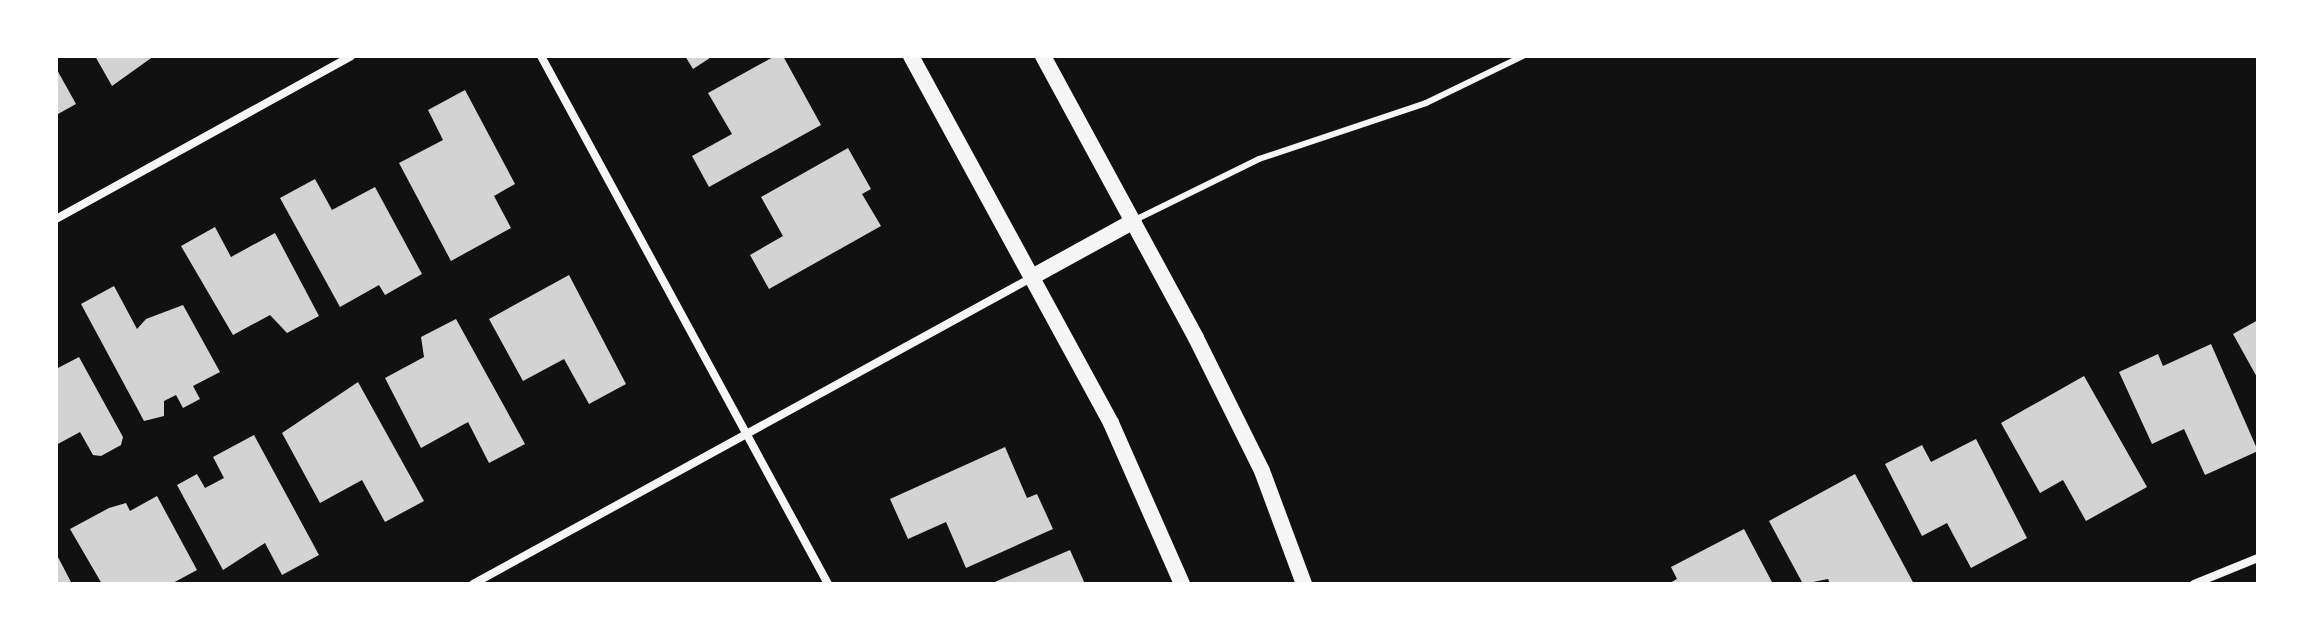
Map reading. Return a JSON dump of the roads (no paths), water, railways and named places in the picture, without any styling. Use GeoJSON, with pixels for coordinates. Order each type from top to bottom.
{"type":"FeatureCollection","features":[{"type":"Feature","properties":{"kind":"main road"},"geometry":{"type":"LineString","coordinates":[[911,56],[1111,423],[1182,584]]}},
{"type":"Feature","properties":{"kind":"main road"},"geometry":{"type":"LineString","coordinates":[[1043,56],[1134,221],[1262,471],[1304,584]]}},
{"type":"Feature","properties":{"kind":"main road"},"geometry":{"type":"LineString","coordinates":[[1032,277],[1134,221]]}},
{"type":"Feature","properties":{"kind":"street"},"geometry":{"type":"LineString","coordinates":[[56,219],[351,56]]}},
{"type":"Feature","properties":{"kind":"street"},"geometry":{"type":"LineString","coordinates":[[541,56],[749,433],[828,584]]}},
{"type":"Feature","properties":{"kind":"street"},"geometry":{"type":"LineString","coordinates":[[473,584],[1032,277]]}},
{"type":"Feature","properties":{"kind":"street"},"geometry":{"type":"LineString","coordinates":[[2194,584],[2258,558]]}},
{"type":"Feature","properties":{"kind":"lane"},"geometry":{"type":"LineString","coordinates":[[1134,221],[1259,159],[1426,103],[1523,56]]}}]}
